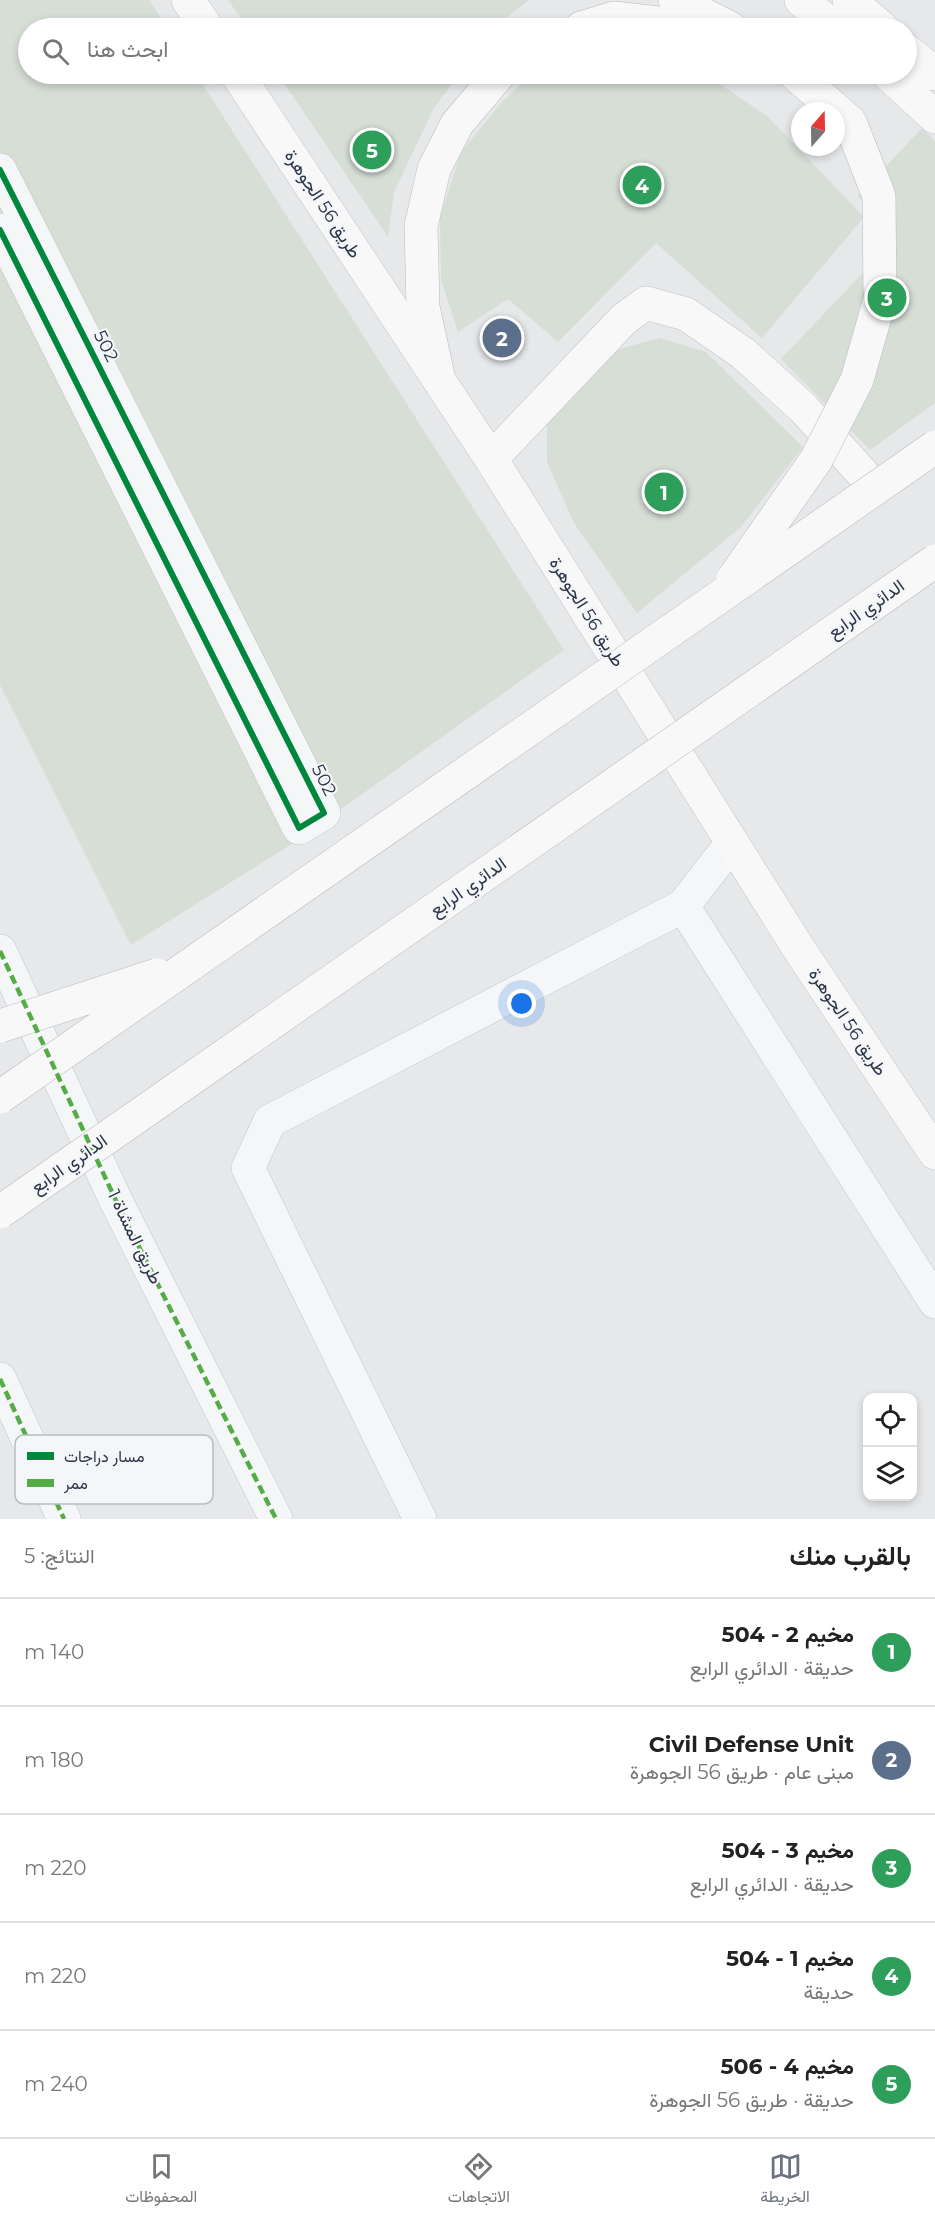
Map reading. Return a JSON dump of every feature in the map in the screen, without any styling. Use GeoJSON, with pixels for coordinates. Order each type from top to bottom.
{"type":"FeatureCollection","features":[{"type":"Feature","properties":{"kind":"main road"},"geometry":{"type":"LineString","coordinates":[[188,0],[200,18]]}},
{"type":"Feature","properties":{"kind":"main road"},"geometry":{"type":"LineString","coordinates":[[675,0],[710,18]]}},
{"type":"Feature","properties":{"kind":"main road"},"geometry":{"type":"LineString","coordinates":[[801,0],[823,18]]}},
{"type":"Feature","properties":{"kind":"main road"},"geometry":{"type":"LineString","coordinates":[[849,0],[870,18]]}},
{"type":"Feature","properties":{"kind":"main road"},"geometry":{"type":"LineString","coordinates":[[917,59],[935,74]]}},
{"type":"Feature","properties":{"kind":"main road","name":"طريق 56 الجوهرة"},"geometry":{"type":"LineString","coordinates":[[244,84],[491,459],[732,843],[935,1153]]}},
{"type":"Feature","properties":{"kind":"main road"},"geometry":{"type":"LineString","coordinates":[[439,380],[423,307],[422,226],[438,160],[456,124],[490,84]]}},
{"type":"Feature","properties":{"kind":"main road"},"geometry":{"type":"LineString","coordinates":[[720,597],[816,460],[858,381],[880,299],[879,196],[850,122],[806,84]]}},
{"type":"Feature","properties":{"kind":"main road"},"geometry":{"type":"LineString","coordinates":[[899,84],[935,117]]}},
{"type":"Feature","properties":{"kind":"main road"},"geometry":{"type":"LineString","coordinates":[[491,459],[624,319],[646,303],[686,314],[744,354],[804,409],[863,474]]}},
{"type":"Feature","properties":{"kind":"main road"},"geometry":{"type":"LineString","coordinates":[[0,1097],[935,447]]}},
{"type":"Feature","properties":{"kind":"main road","name":"الدائري الرابع"},"geometry":{"type":"LineString","coordinates":[[0,1212],[935,561]]}},
{"type":"Feature","properties":{"kind":"main road"},"geometry":{"type":"LineString","coordinates":[[0,1026],[193,963]]}},
{"type":"Feature","properties":{"kind":"street","name":"502"},"geometry":{"type":"LineString","coordinates":[[0,170],[324,813],[299,828],[0,230]]}},
{"type":"Feature","properties":{"kind":"street"},"geometry":{"type":"LineString","coordinates":[[420,1519],[248,1168],[270,1121],[683,906],[732,843]]}},
{"type":"Feature","properties":{"kind":"street"},"geometry":{"type":"LineString","coordinates":[[683,906],[935,1302]]}},
{"type":"Feature","properties":{"kind":"street","name":"طريق المشاة 1"},"geometry":{"type":"LineString","coordinates":[[0,951],[117,1203],[276,1519]]}},
{"type":"Feature","properties":{"kind":"street"},"geometry":{"type":"LineString","coordinates":[[0,1379],[26,1435]]}},
{"type":"Feature","properties":{"kind":"street"},"geometry":{"type":"LineString","coordinates":[[57,1504],[64,1519]]}},
{"type":"Feature","properties":{"kind":"shaded area"},"geometry":{"type":"Polygon","coordinates":[[[0,0],[149,0],[161,18],[18,18],[18,84],[202,84],[564,650],[295,842],[131,945],[0,685],[0,0]]]}},
{"type":"Feature","properties":{"kind":"shaded area"},"geometry":{"type":"Polygon","coordinates":[[[228,0],[529,0],[506,18],[241,18],[228,0]]]}},
{"type":"Feature","properties":{"kind":"shaded area"},"geometry":{"type":"Polygon","coordinates":[[[285,84],[452,84],[434,108],[394,192],[388,237],[285,84]]]}},
{"type":"Feature","properties":{"kind":"shaded area"},"geometry":{"type":"Polygon","coordinates":[[[521,84],[720,84],[767,116],[791,141],[791,156],[805,156],[864,217],[762,338],[656,243],[558,342],[508,299],[458,332],[441,280],[440,217],[461,152],[502,102],[521,84]]]}},
{"type":"Feature","properties":{"kind":"shaded area"},"geometry":{"type":"Polygon","coordinates":[[[922,128],[935,141],[935,403],[870,450],[781,359],[896,238],[858,196],[922,128]]]}},
{"type":"Feature","properties":{"kind":"shaded area"},"geometry":{"type":"Polygon","coordinates":[[[660,338],[706,352],[803,447],[741,527],[637,613],[574,523],[547,462],[547,420],[619,349],[660,338]]]}},
{"type":"Feature","properties":{"kind":"marked path"},"geometry":{"type":"LineString","coordinates":[[0,951],[117,1203],[276,1519]]}},
{"type":"Feature","properties":{"kind":"marked path"},"geometry":{"type":"LineString","coordinates":[[0,1379],[26,1435]]}},
{"type":"Feature","properties":{"kind":"marked path"},"geometry":{"type":"LineString","coordinates":[[57,1504],[64,1519]]}},
{"type":"Feature","properties":{"kind":"cycle path"},"geometry":{"type":"LineString","coordinates":[[0,170],[324,813],[299,828],[0,230]]}},
{"type":"Feature","properties":{"kind":"place","name":"مخيم 4 - 506"},"geometry":{"type":"Point","coordinates":[372,150]}},
{"type":"Feature","properties":{"kind":"place","name":"مخيم 1 - 504"},"geometry":{"type":"Point","coordinates":[642,185]}},
{"type":"Feature","properties":{"kind":"place","name":"مخيم 3 - 504"},"geometry":{"type":"Point","coordinates":[887,298]}},
{"type":"Feature","properties":{"kind":"place","name":"Civil Defense Unit"},"geometry":{"type":"Point","coordinates":[502,338]}},
{"type":"Feature","properties":{"kind":"place","name":"مخيم 2 - 504"},"geometry":{"type":"Point","coordinates":[664,492]}}]}
